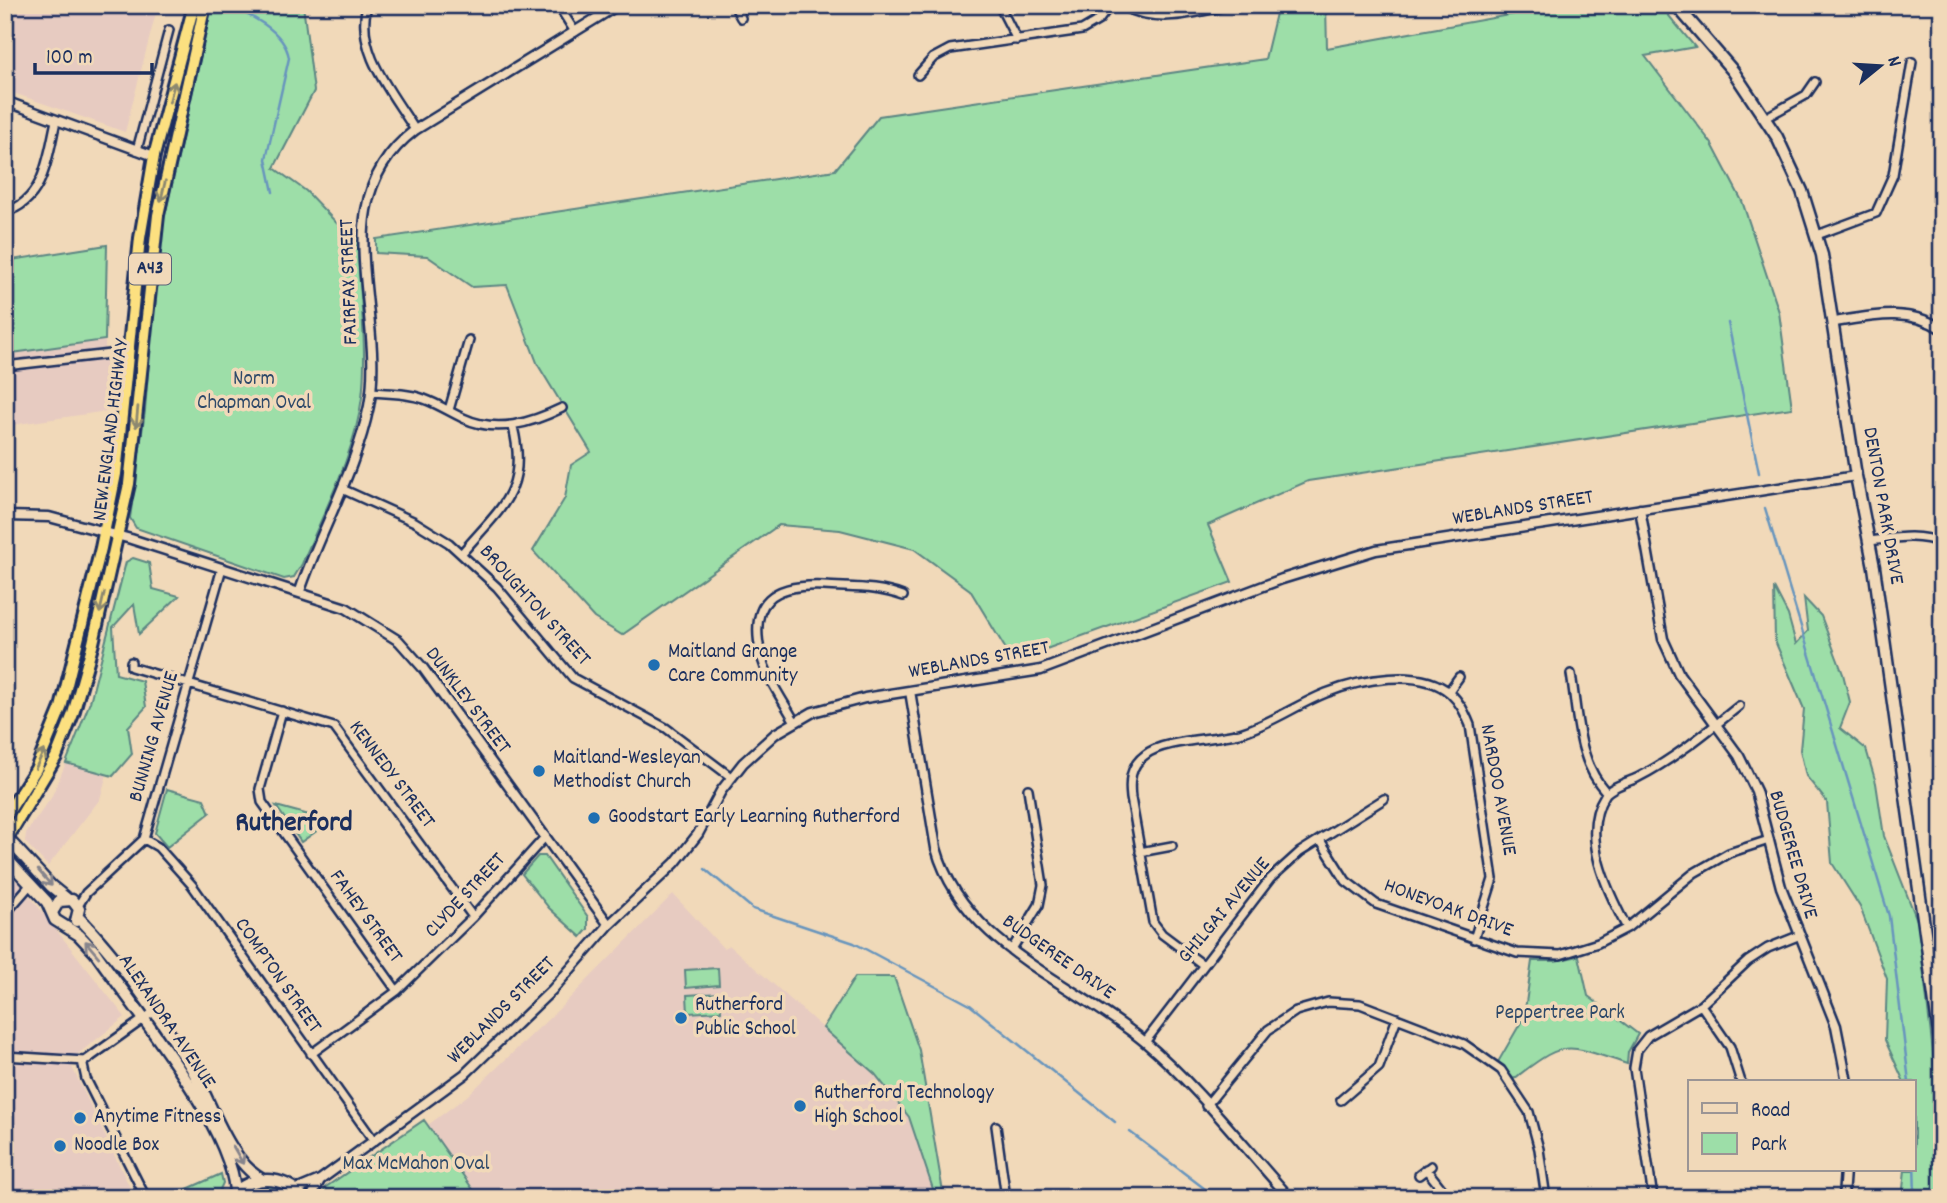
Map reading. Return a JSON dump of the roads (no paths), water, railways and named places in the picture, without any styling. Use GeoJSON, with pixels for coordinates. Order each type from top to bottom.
{"type":"FeatureCollection","features":[{"type":"Feature","properties":{"kind":"highway","name":"NEW ENGLAND HIGHWAY"},"geometry":{"type":"LineString","coordinates":[[5,817],[36,769],[61,708],[104,533],[116,474],[140,238],[154,156],[194,5]]}},
{"type":"Feature","properties":{"kind":"highway","name":"NEW ENGLAND HIGHWAY"},"geometry":{"type":"LineString","coordinates":[[6,839],[47,776],[73,715],[118,536],[129,484],[152,247],[205,5]]}},
{"type":"Feature","properties":{"kind":"highway"},"geometry":{"type":"LineString","coordinates":[[154,156],[159,157],[166,150],[174,118],[183,103]]}},
{"type":"Feature","properties":{"kind":"highway"},"geometry":{"type":"LineString","coordinates":[[128,352],[142,371]]}},
{"type":"Feature","properties":{"kind":"main road","name":"DENTON PARK DRIVE"},"geometry":{"type":"LineString","coordinates":[[1676,5],[1733,71],[1765,118],[1791,166],[1817,235],[1835,322],[1856,476],[1869,541],[1942,1054]]}},
{"type":"Feature","properties":{"kind":"main road"},"geometry":{"type":"LineString","coordinates":[[5,857],[31,884],[52,911],[55,920],[62,925],[72,924],[78,917],[72,902],[51,886],[6,839]]}},
{"type":"Feature","properties":{"kind":"main road"},"geometry":{"type":"LineString","coordinates":[[52,911],[59,901],[72,902]]}},
{"type":"Feature","properties":{"kind":"main road","name":"ALEXANDRA AVENUE"},"geometry":{"type":"LineString","coordinates":[[78,917],[106,948],[189,1064],[243,1165],[261,1179]]}},
{"type":"Feature","properties":{"kind":"main road","name":"ALEXANDRA AVENUE"},"geometry":{"type":"LineString","coordinates":[[62,925],[79,935],[95,952],[189,1083],[230,1166],[232,1195]]}},
{"type":"Feature","properties":{"kind":"main road"},"geometry":{"type":"LineString","coordinates":[[232,1195],[261,1179],[280,1181],[296,1189],[304,1198]]}},
{"type":"Feature","properties":{"kind":"street"},"geometry":{"type":"LineString","coordinates":[[367,5],[363,27],[366,44],[415,130]]}},
{"type":"Feature","properties":{"kind":"street"},"geometry":{"type":"LineString","coordinates":[[558,5],[576,32]]}},
{"type":"Feature","properties":{"kind":"street","name":"FAIRFAX STREET"},"geometry":{"type":"LineString","coordinates":[[300,591],[367,416],[371,392],[364,214],[369,192],[380,169],[400,143],[415,130],[618,5]]}},
{"type":"Feature","properties":{"kind":"street"},"geometry":{"type":"LineString","coordinates":[[734,5],[741,18]]}},
{"type":"Feature","properties":{"kind":"street"},"geometry":{"type":"LineString","coordinates":[[999,5],[1017,40]]}},
{"type":"Feature","properties":{"kind":"street"},"geometry":{"type":"LineString","coordinates":[[918,75],[933,58],[950,49],[1091,27],[1110,5]]}},
{"type":"Feature","properties":{"kind":"street"},"geometry":{"type":"LineString","coordinates":[[1120,5],[1140,13],[1175,17],[1231,5]]}},
{"type":"Feature","properties":{"kind":"street"},"geometry":{"type":"LineString","coordinates":[[137,150],[169,30]]}},
{"type":"Feature","properties":{"kind":"street"},"geometry":{"type":"LineString","coordinates":[[1817,235],[1875,213],[1893,175],[1912,62]]}},
{"type":"Feature","properties":{"kind":"street"},"geometry":{"type":"LineString","coordinates":[[1765,118],[1806,95],[1815,82]]}},
{"type":"Feature","properties":{"kind":"street"},"geometry":{"type":"LineString","coordinates":[[5,101],[154,156]]}},
{"type":"Feature","properties":{"kind":"street"},"geometry":{"type":"LineString","coordinates":[[5,212],[17,209],[35,194],[56,121]]}},
{"type":"Feature","properties":{"kind":"street"},"geometry":{"type":"LineString","coordinates":[[1875,213],[1883,219]]}},
{"type":"Feature","properties":{"kind":"street"},"geometry":{"type":"LineString","coordinates":[[1835,322],[1889,314],[1918,317],[1942,329]]}},
{"type":"Feature","properties":{"kind":"street"},"geometry":{"type":"LineString","coordinates":[[449,410],[469,340]]}},
{"type":"Feature","properties":{"kind":"street"},"geometry":{"type":"LineString","coordinates":[[5,366],[128,352]]}},
{"type":"Feature","properties":{"kind":"street"},"geometry":{"type":"LineString","coordinates":[[371,392],[412,396],[472,421],[513,427],[562,408]]}},
{"type":"Feature","properties":{"kind":"street"},"geometry":{"type":"LineString","coordinates":[[462,553],[510,494],[516,482],[518,452],[513,427]]}},
{"type":"Feature","properties":{"kind":"street","name":"WEBLANDS STREET"},"geometry":{"type":"LineString","coordinates":[[296,1189],[320,1180],[465,1073],[552,990],[609,925],[689,848],[731,777],[758,748],[794,722],[846,702],[1049,668],[1282,579],[1352,556],[1412,544],[1856,476]]}},
{"type":"Feature","properties":{"kind":"street","name":"BROUGHTON STREET"},"geometry":{"type":"LineString","coordinates":[[341,489],[415,522],[462,553],[498,587],[573,678],[666,728],[731,777]]}},
{"type":"Feature","properties":{"kind":"street","name":"BUDGEREE DRIVE"},"geometry":{"type":"LineString","coordinates":[[1640,509],[1663,639],[1679,674],[1748,771],[1780,887],[1836,1026],[1847,1080]]}},
{"type":"Feature","properties":{"kind":"street","name":"DUNKLEY STREET"},"geometry":{"type":"LineString","coordinates":[[5,516],[49,517],[118,536],[300,591],[361,615],[399,642],[424,668],[609,925]]}},
{"type":"Feature","properties":{"kind":"street"},"geometry":{"type":"LineString","coordinates":[[1869,541],[1906,536],[1925,537],[1942,543]]}},
{"type":"Feature","properties":{"kind":"street","name":"BUNNING AVENUE"},"geometry":{"type":"LineString","coordinates":[[144,839],[222,568]]}},
{"type":"Feature","properties":{"kind":"street"},"geometry":{"type":"LineString","coordinates":[[794,722],[761,657],[758,630],[763,606],[777,591],[796,585],[884,589],[903,596]]}},
{"type":"Feature","properties":{"kind":"street","name":"KENNEDY STREET"},"geometry":{"type":"LineString","coordinates":[[131,662],[131,667],[334,727],[473,917]]}},
{"type":"Feature","properties":{"kind":"street"},"geometry":{"type":"LineString","coordinates":[[1571,674],[1589,772],[1606,792]]}},
{"type":"Feature","properties":{"kind":"street"},"geometry":{"type":"LineString","coordinates":[[1202,964],[1162,934],[1153,922],[1129,778],[1136,764],[1146,753],[1160,748],[1225,737],[1249,730],[1325,693],[1349,686],[1413,679],[1448,691],[1459,677]]}},
{"type":"Feature","properties":{"kind":"street","name":"BUDGEREE DRIVE"},"geometry":{"type":"LineString","coordinates":[[910,691],[941,869],[969,914],[1012,949],[1145,1042],[1290,1198]]}},
{"type":"Feature","properties":{"kind":"street","name":"NARDOO AVENUE"},"geometry":{"type":"LineString","coordinates":[[1448,691],[1460,704],[1470,725],[1492,860],[1493,879],[1474,939]]}},
{"type":"Feature","properties":{"kind":"street"},"geometry":{"type":"LineString","coordinates":[[1627,928],[1607,889],[1596,848],[1597,812],[1606,792],[1667,761],[1739,706]]}},
{"type":"Feature","properties":{"kind":"street","name":"FAHEY STREET"},"geometry":{"type":"LineString","coordinates":[[282,711],[260,789],[262,802],[397,991]]}},
{"type":"Feature","properties":{"kind":"street"},"geometry":{"type":"LineString","coordinates":[[1012,949],[1039,905],[1043,885],[1028,789]]}},
{"type":"Feature","properties":{"kind":"street","name":"GHILGAI AVENUE"},"geometry":{"type":"LineString","coordinates":[[1145,1042],[1202,964],[1270,879],[1300,852],[1384,799]]}},
{"type":"Feature","properties":{"kind":"street","name":"CLYDE STREET"},"geometry":{"type":"LineString","coordinates":[[311,1054],[397,991],[473,917],[545,837]]}},
{"type":"Feature","properties":{"kind":"street"},"geometry":{"type":"LineString","coordinates":[[72,902],[86,894],[144,839]]}},
{"type":"Feature","properties":{"kind":"street","name":"COMPTON STREET"},"geometry":{"type":"LineString","coordinates":[[144,839],[158,847],[192,885],[374,1141]]}},
{"type":"Feature","properties":{"kind":"street","name":"HONEYOAK DRIVE"},"geometry":{"type":"LineString","coordinates":[[1320,840],[1346,881],[1376,904],[1517,953],[1560,955],[1598,943],[1627,928],[1694,873],[1729,853],[1769,840]]}},
{"type":"Feature","properties":{"kind":"street"},"geometry":{"type":"LineString","coordinates":[[1140,852],[1172,846]]}},
{"type":"Feature","properties":{"kind":"street"},"geometry":{"type":"LineString","coordinates":[[5,914],[31,884]]}},
{"type":"Feature","properties":{"kind":"street"},"geometry":{"type":"LineString","coordinates":[[1653,1198],[1634,1068],[1637,1050],[1648,1036],[1701,1005],[1748,961],[1768,948],[1798,936]]}},
{"type":"Feature","properties":{"kind":"street"},"geometry":{"type":"LineString","coordinates":[[1206,1106],[1268,1030],[1296,1011],[1328,1002],[1360,1004],[1464,1044],[1502,1070],[1530,1112],[1546,1198]]}},
{"type":"Feature","properties":{"kind":"street"},"geometry":{"type":"LineString","coordinates":[[1701,1005],[1730,1047],[1740,1080]]}},
{"type":"Feature","properties":{"kind":"street"},"geometry":{"type":"LineString","coordinates":[[5,1056],[82,1061],[152,1013]]}},
{"type":"Feature","properties":{"kind":"street"},"geometry":{"type":"LineString","coordinates":[[1341,1100],[1379,1067],[1397,1018]]}},
{"type":"Feature","properties":{"kind":"street"},"geometry":{"type":"LineString","coordinates":[[82,1061],[86,1079],[146,1198]]}},
{"type":"Feature","properties":{"kind":"street"},"geometry":{"type":"LineString","coordinates":[[996,1126],[1006,1198]]}},
{"type":"Feature","properties":{"kind":"street"},"geometry":{"type":"LineString","coordinates":[[1425,1170],[1449,1198]]}},
{"type":"Feature","properties":{"kind":"street"},"geometry":{"type":"LineString","coordinates":[[1843,1198],[1845,1172]]}},
{"type":"Feature","properties":{"kind":"street","name":"WEBLANDS STREET"},"geometry":{"type":"LineString","coordinates":[[311,1198],[320,1180]]}},
{"type":"Feature","properties":{"kind":"waterway"},"geometry":{"type":"LineString","coordinates":[[222,5],[243,12],[273,31],[286,48],[289,58],[266,159],[273,192]]}},
{"type":"Feature","properties":{"kind":"waterway"},"geometry":{"type":"LineString","coordinates":[[1728,323],[1759,473]]}},
{"type":"Feature","properties":{"kind":"waterway"},"geometry":{"type":"LineString","coordinates":[[1765,508],[1889,916],[1909,1080]]}},
{"type":"Feature","properties":{"kind":"waterway"},"geometry":{"type":"LineString","coordinates":[[705,869],[753,909],[854,943],[970,1005],[1115,1122]]}},
{"type":"Feature","properties":{"kind":"waterway"},"geometry":{"type":"LineString","coordinates":[[1130,1132],[1217,1198]]}},
{"type":"Feature","properties":{"kind":"waterway"},"geometry":{"type":"LineString","coordinates":[[1914,1172],[1915,1198]]}},
{"type":"Feature","properties":{"kind":"place","name":"Maitland Grange Care Community"},"geometry":{"type":"Point","coordinates":[654,665]}},
{"type":"Feature","properties":{"kind":"place","name":"Maitland-Wesleyan Methodist Church"},"geometry":{"type":"Point","coordinates":[539,771]}},
{"type":"Feature","properties":{"kind":"place","name":"Goodstart Early Learning Rutherford"},"geometry":{"type":"Point","coordinates":[594,818]}},
{"type":"Feature","properties":{"kind":"place","name":"Rutherford Public School"},"geometry":{"type":"Point","coordinates":[681,1018]}},
{"type":"Feature","properties":{"kind":"place","name":"Rutherford Technology High School"},"geometry":{"type":"Point","coordinates":[800,1106]}},
{"type":"Feature","properties":{"kind":"place","name":"Anytime Fitness"},"geometry":{"type":"Point","coordinates":[80,1118]}},
{"type":"Feature","properties":{"kind":"place","name":"Noodle Box"},"geometry":{"type":"Point","coordinates":[60,1146]}},
{"type":"Feature","properties":{"kind":"district","name":"Rutherford"},"geometry":{"type":"Point","coordinates":[294,825]}},
{"type":"Feature","properties":{"kind":"park label","name":"Norm Chapman Oval"},"geometry":{"type":"Point","coordinates":[254,392]}},
{"type":"Feature","properties":{"kind":"park label","name":"Peppertree Park"},"geometry":{"type":"Point","coordinates":[1560,1014]}},
{"type":"Feature","properties":{"kind":"park label","name":"Max McMahon Oval"},"geometry":{"type":"Point","coordinates":[416,1165]}}]}
